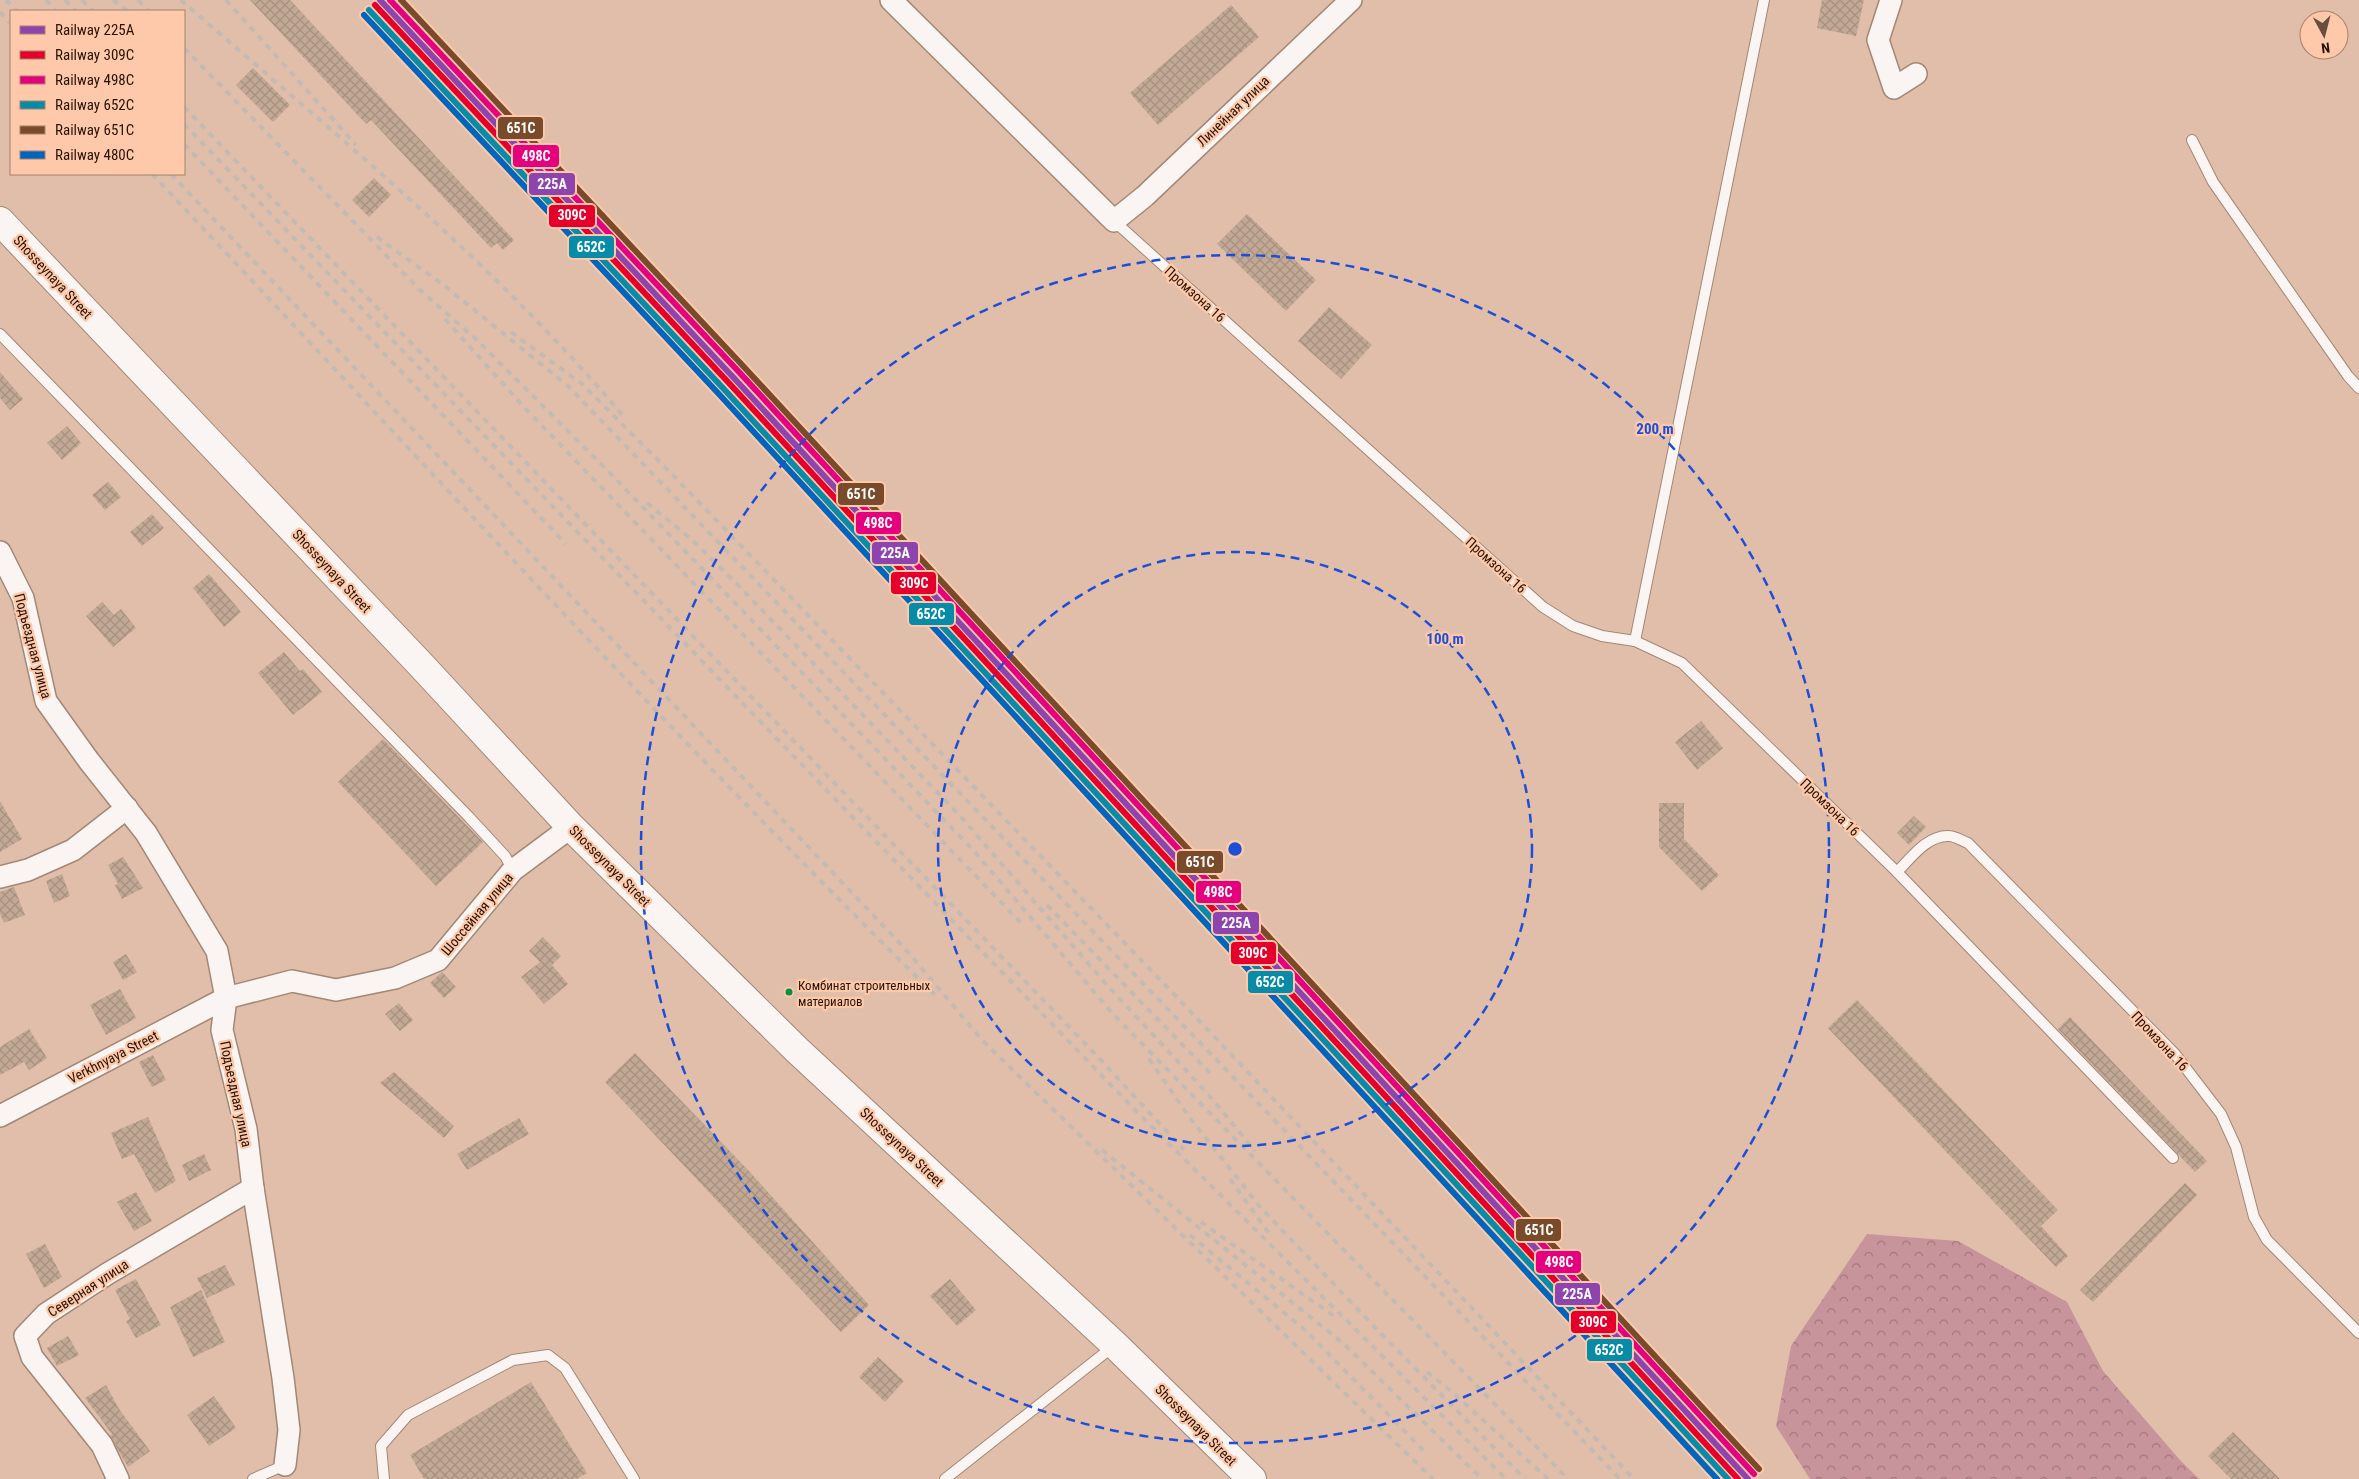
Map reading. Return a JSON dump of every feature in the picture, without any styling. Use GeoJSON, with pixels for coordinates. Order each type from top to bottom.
{"type":"FeatureCollection","features":[{"type":"Feature","properties":{"kind":"main road","name":"Shosseynaya Street"},"geometry":{"type":"LineString","coordinates":[[0,221],[422,666],[571,827],[797,1050],[1115,1345],[1252,1479]]}},
{"type":"Feature","properties":{"kind":"street"},"geometry":{"type":"LineString","coordinates":[[891,0],[1114,221]]}},
{"type":"Feature","properties":{"kind":"street","name":"Линейная улица"},"geometry":{"type":"LineString","coordinates":[[1114,221],[1145,196],[1351,0]]}},
{"type":"Feature","properties":{"kind":"street"},"geometry":{"type":"LineString","coordinates":[[1891,0],[1878,40],[1894,88],[1916,74]]}},
{"type":"Feature","properties":{"kind":"street","name":"Подъездная улица"},"geometry":{"type":"LineString","coordinates":[[0,552],[23,598],[46,701],[89,761],[146,833],[218,950],[226,998],[222,1030],[246,1129],[252,1188],[283,1378],[289,1430],[285,1465]]}},
{"type":"Feature","properties":{"kind":"street"},"geometry":{"type":"LineString","coordinates":[[0,877],[28,870],[73,850],[127,808]]}},
{"type":"Feature","properties":{"kind":"street","name":"Шоссейная улица"},"geometry":{"type":"LineString","coordinates":[[226,998],[292,981],[336,990],[395,978],[438,960],[513,870],[571,827]]}},
{"type":"Feature","properties":{"kind":"street","name":"Verkhnyaya Street"},"geometry":{"type":"LineString","coordinates":[[0,1116],[226,998]]}},
{"type":"Feature","properties":{"kind":"street","name":"Северная улица"},"geometry":{"type":"LineString","coordinates":[[118,1479],[102,1445],[32,1357],[25,1336],[46,1314],[107,1274],[252,1188]]}},
{"type":"Feature","properties":{"kind":"lane"},"geometry":{"type":"LineString","coordinates":[[1635,641],[1764,0]]}},
{"type":"Feature","properties":{"kind":"lane"},"geometry":{"type":"LineString","coordinates":[[2192,140],[2213,182],[2348,376],[2359,388]]}},
{"type":"Feature","properties":{"kind":"lane","name":"Промзона 16"},"geometry":{"type":"LineString","coordinates":[[1114,221],[1543,607],[1573,626],[1602,636],[1635,641],[1682,663],[1897,872],[2173,1158]]}},
{"type":"Feature","properties":{"kind":"lane"},"geometry":{"type":"LineString","coordinates":[[0,334],[469,817],[505,856],[513,870]]}},
{"type":"Feature","properties":{"kind":"lane","name":"Промзона 16"},"geometry":{"type":"LineString","coordinates":[[1897,872],[1919,849],[1935,838],[1950,836],[1968,843],[2175,1054],[2221,1114],[2236,1147],[2254,1217],[2267,1240],[2359,1333]]}},
{"type":"Feature","properties":{"kind":"lane"},"geometry":{"type":"LineString","coordinates":[[945,1479],[1115,1345]]}},
{"type":"Feature","properties":{"kind":"lane"},"geometry":{"type":"LineString","coordinates":[[384,1479],[381,1446],[408,1415],[512,1360],[548,1355],[565,1368],[634,1479]]}},
{"type":"Feature","properties":{"kind":"lane"},"geometry":{"type":"LineString","coordinates":[[254,1479],[285,1465]]}},
{"type":"Feature","properties":{"kind":"green space"},"geometry":{"type":"Polygon","coordinates":[[[1867,1234],[1958,1241],[2067,1302],[2103,1371],[2180,1460],[2199,1479],[1810,1479],[1776,1426],[1791,1346],[1867,1234]]]}},
{"type":"Feature","properties":{"kind":"building"},"geometry":{"type":"Polygon","coordinates":[[[250,0],[290,0],[514,240],[503,250],[497,243],[491,248],[371,120],[366,124],[250,0]]]}},
{"type":"Feature","properties":{"kind":"building"},"geometry":{"type":"Polygon","coordinates":[[[1822,0],[1864,0],[1856,36],[1817,28],[1822,0]]]}},
{"type":"Feature","properties":{"kind":"building"},"geometry":{"type":"Polygon","coordinates":[[[1231,5],[1259,37],[1158,125],[1130,93],[1231,5]]]}},
{"type":"Feature","properties":{"kind":"building"},"geometry":{"type":"Polygon","coordinates":[[[253,68],[290,105],[273,122],[236,85],[253,68]]]}},
{"type":"Feature","properties":{"kind":"building"},"geometry":{"type":"Polygon","coordinates":[[[374,178],[391,195],[369,217],[352,200],[374,178]]]}},
{"type":"Feature","properties":{"kind":"building"},"geometry":{"type":"Polygon","coordinates":[[[1247,214],[1316,280],[1286,311],[1217,244],[1247,214]]]}},
{"type":"Feature","properties":{"kind":"building"},"geometry":{"type":"Polygon","coordinates":[[[1329,307],[1372,345],[1341,379],[1298,341],[1329,307]]]}},
{"type":"Feature","properties":{"kind":"building"},"geometry":{"type":"Polygon","coordinates":[[[0,372],[23,399],[10,410],[0,398],[0,372]]]}},
{"type":"Feature","properties":{"kind":"building"},"geometry":{"type":"Polygon","coordinates":[[[67,426],[81,443],[62,460],[47,443],[67,426]]]}},
{"type":"Feature","properties":{"kind":"building"},"geometry":{"type":"Polygon","coordinates":[[[108,482],[121,497],[105,510],[92,495],[108,482]]]}},
{"type":"Feature","properties":{"kind":"building"},"geometry":{"type":"Polygon","coordinates":[[[152,514],[164,528],[142,546],[130,532],[152,514]]]}},
{"type":"Feature","properties":{"kind":"building"},"geometry":{"type":"Polygon","coordinates":[[[209,574],[241,612],[224,627],[193,588],[209,574]]]}},
{"type":"Feature","properties":{"kind":"building"},"geometry":{"type":"Polygon","coordinates":[[[102,602],[114,615],[121,609],[136,628],[113,647],[86,616],[102,602]]]}},
{"type":"Feature","properties":{"kind":"building"},"geometry":{"type":"Polygon","coordinates":[[[284,652],[300,671],[303,669],[322,692],[293,715],[258,673],[284,652]]]}},
{"type":"Feature","properties":{"kind":"building"},"geometry":{"type":"Polygon","coordinates":[[[1701,721],[1723,748],[1697,770],[1675,742],[1701,721]]]}},
{"type":"Feature","properties":{"kind":"building"},"geometry":{"type":"Polygon","coordinates":[[[383,739],[483,842],[436,886],[338,782],[383,739]]]}},
{"type":"Feature","properties":{"kind":"building"},"geometry":{"type":"Polygon","coordinates":[[[0,801],[22,839],[0,852],[0,801]]]}},
{"type":"Feature","properties":{"kind":"building"},"geometry":{"type":"Polygon","coordinates":[[[1659,803],[1684,803],[1684,839],[1719,875],[1702,891],[1659,847],[1659,803]]]}},
{"type":"Feature","properties":{"kind":"building"},"geometry":{"type":"Polygon","coordinates":[[[1914,816],[1926,827],[1909,845],[1897,833],[1914,816]]]}},
{"type":"Feature","properties":{"kind":"building"},"geometry":{"type":"Polygon","coordinates":[[[123,857],[143,888],[122,899],[115,885],[118,884],[108,865],[123,857]]]}},
{"type":"Feature","properties":{"kind":"building"},"geometry":{"type":"Polygon","coordinates":[[[62,874],[70,896],[54,903],[46,881],[62,874]]]}},
{"type":"Feature","properties":{"kind":"building"},"geometry":{"type":"Polygon","coordinates":[[[14,887],[25,915],[4,923],[0,914],[0,892],[14,887]]]}},
{"type":"Feature","properties":{"kind":"building"},"geometry":{"type":"Polygon","coordinates":[[[543,937],[561,956],[552,965],[568,984],[544,1004],[521,977],[540,962],[529,951],[543,937]]]}},
{"type":"Feature","properties":{"kind":"building"},"geometry":{"type":"Polygon","coordinates":[[[126,954],[137,972],[123,980],[113,962],[126,954]]]}},
{"type":"Feature","properties":{"kind":"building"},"geometry":{"type":"Polygon","coordinates":[[[442,972],[456,987],[444,998],[430,983],[442,972]]]}},
{"type":"Feature","properties":{"kind":"building"},"geometry":{"type":"Polygon","coordinates":[[[120,989],[136,1018],[106,1035],[90,1005],[120,989]]]}},
{"type":"Feature","properties":{"kind":"building"},"geometry":{"type":"Polygon","coordinates":[[[1857,1000],[2058,1210],[2041,1226],[2068,1256],[2056,1267],[1828,1028],[1857,1000]]]}},
{"type":"Feature","properties":{"kind":"building"},"geometry":{"type":"Polygon","coordinates":[[[399,1003],[413,1020],[400,1031],[385,1014],[399,1003]]]}},
{"type":"Feature","properties":{"kind":"building"},"geometry":{"type":"Polygon","coordinates":[[[2070,1017],[2207,1161],[2195,1172],[2058,1029],[2070,1017]]]}},
{"type":"Feature","properties":{"kind":"building"},"geometry":{"type":"Polygon","coordinates":[[[29,1029],[47,1058],[29,1070],[24,1062],[0,1075],[0,1047],[29,1029]]]}},
{"type":"Feature","properties":{"kind":"building"},"geometry":{"type":"Polygon","coordinates":[[[635,1053],[750,1172],[869,1305],[841,1332],[605,1082],[635,1053]]]}},
{"type":"Feature","properties":{"kind":"building"},"geometry":{"type":"Polygon","coordinates":[[[153,1055],[166,1080],[152,1087],[139,1062],[153,1055]]]}},
{"type":"Feature","properties":{"kind":"building"},"geometry":{"type":"Polygon","coordinates":[[[394,1072],[454,1126],[444,1138],[380,1083],[394,1072]]]}},
{"type":"Feature","properties":{"kind":"building"},"geometry":{"type":"Polygon","coordinates":[[[148,1117],[176,1181],[155,1193],[134,1154],[122,1159],[111,1133],[148,1117]]]}},
{"type":"Feature","properties":{"kind":"building"},"geometry":{"type":"Polygon","coordinates":[[[519,1118],[529,1134],[467,1170],[457,1154],[519,1118]]]}},
{"type":"Feature","properties":{"kind":"building"},"geometry":{"type":"Polygon","coordinates":[[[204,1154],[211,1170],[189,1181],[182,1165],[204,1154]]]}},
{"type":"Feature","properties":{"kind":"building"},"geometry":{"type":"Polygon","coordinates":[[[2185,1183],[2197,1195],[2093,1302],[2080,1290],[2185,1183]]]}},
{"type":"Feature","properties":{"kind":"building"},"geometry":{"type":"Polygon","coordinates":[[[136,1192],[152,1221],[134,1231],[117,1202],[136,1192]]]}},
{"type":"Feature","properties":{"kind":"building"},"geometry":{"type":"Polygon","coordinates":[[[45,1244],[62,1277],[44,1288],[26,1254],[45,1244]]]}},
{"type":"Feature","properties":{"kind":"building"},"geometry":{"type":"Polygon","coordinates":[[[225,1265],[235,1285],[207,1298],[197,1278],[225,1265]]]}},
{"type":"Feature","properties":{"kind":"building"},"geometry":{"type":"Polygon","coordinates":[[[136,1279],[161,1325],[136,1338],[126,1321],[130,1319],[115,1290],[136,1279]]]}},
{"type":"Feature","properties":{"kind":"building"},"geometry":{"type":"Polygon","coordinates":[[[950,1279],[976,1310],[957,1326],[930,1296],[950,1279]]]}},
{"type":"Feature","properties":{"kind":"building"},"geometry":{"type":"Polygon","coordinates":[[[201,1290],[225,1342],[193,1357],[170,1307],[201,1290]]]}},
{"type":"Feature","properties":{"kind":"building"},"geometry":{"type":"Polygon","coordinates":[[[68,1336],[79,1355],[57,1366],[47,1348],[68,1336]]]}},
{"type":"Feature","properties":{"kind":"building"},"geometry":{"type":"Polygon","coordinates":[[[878,1357],[904,1381],[885,1402],[859,1377],[878,1357]]]}},
{"type":"Feature","properties":{"kind":"building"},"geometry":{"type":"Polygon","coordinates":[[[531,1382],[587,1473],[577,1479],[424,1479],[410,1455],[531,1382]]]}},
{"type":"Feature","properties":{"kind":"building"},"geometry":{"type":"Polygon","coordinates":[[[106,1385],[119,1409],[150,1451],[128,1467],[110,1436],[112,1434],[85,1398],[106,1385]]]}},
{"type":"Feature","properties":{"kind":"building"},"geometry":{"type":"Polygon","coordinates":[[[214,1396],[236,1428],[209,1446],[187,1415],[214,1396]]]}},
{"type":"Feature","properties":{"kind":"building"},"geometry":{"type":"Polygon","coordinates":[[[2233,1432],[2280,1479],[2231,1479],[2208,1456],[2233,1432]]]}},
{"type":"Feature","properties":{"kind":"railway"},"geometry":{"type":"LineString","coordinates":[[6,0],[16,10]]}},
{"type":"Feature","properties":{"kind":"railway"},"geometry":{"type":"LineString","coordinates":[[46,0],[55,10]]}},
{"type":"Feature","properties":{"kind":"railway"},"geometry":{"type":"LineString","coordinates":[[65,0],[75,10]]}},
{"type":"Feature","properties":{"kind":"railway"},"geometry":{"type":"LineString","coordinates":[[82,0],[92,10]]}},
{"type":"Feature","properties":{"kind":"railway"},"geometry":{"type":"LineString","coordinates":[[113,0],[127,10]]}},
{"type":"Feature","properties":{"kind":"railway"},"geometry":{"type":"LineString","coordinates":[[138,0],[148,10]]}},
{"type":"Feature","properties":{"kind":"railway"},"geometry":{"type":"LineString","coordinates":[[181,0],[353,149],[466,252],[573,359],[623,416]]}},
{"type":"Feature","properties":{"kind":"railway"},"geometry":{"type":"LineString","coordinates":[[226,0],[356,145]]}},
{"type":"Feature","properties":{"kind":"railway"},"geometry":{"type":"LineString","coordinates":[[0,12],[10,23]]}},
{"type":"Feature","properties":{"kind":"railway"},"geometry":{"type":"LineString","coordinates":[[185,49],[419,289],[477,340],[606,469],[974,851],[1113,1014],[1568,1479]]}},
{"type":"Feature","properties":{"kind":"railway"},"geometry":{"type":"LineString","coordinates":[[185,108],[1099,1058],[1184,1150]]}},
{"type":"Feature","properties":{"kind":"railway"},"geometry":{"type":"LineString","coordinates":[[185,125],[1134,1109],[1506,1479]]}},
{"type":"Feature","properties":{"kind":"railway"},"geometry":{"type":"LineString","coordinates":[[185,145],[566,544]]}},
{"type":"Feature","properties":{"kind":"railway"},"geometry":{"type":"LineString","coordinates":[[153,175],[637,691],[935,995]]}},
{"type":"Feature","properties":{"kind":"railway"},"geometry":{"type":"LineString","coordinates":[[172,175],[908,952],[982,1040],[1433,1479]]}},
{"type":"Feature","properties":{"kind":"railway"},"geometry":{"type":"LineString","coordinates":[[377,237],[441,283],[568,386],[1620,1479]]}},
{"type":"Feature","properties":{"kind":"railway"},"geometry":{"type":"LineString","coordinates":[[445,319],[523,406],[1023,925]]}},
{"type":"Feature","properties":{"kind":"railway"},"geometry":{"type":"LineString","coordinates":[[511,332],[582,384],[665,467],[1172,992],[1634,1479]]}},
{"type":"Feature","properties":{"kind":"railway"},"geometry":{"type":"LineString","coordinates":[[647,503],[690,538],[736,583],[961,817],[1106,984],[1207,1093],[1255,1151]]}},
{"type":"Feature","properties":{"kind":"railway"},"geometry":{"type":"LineString","coordinates":[[1047,905],[1211,1074]]}},
{"type":"Feature","properties":{"kind":"railway"},"geometry":{"type":"LineString","coordinates":[[1149,1059],[1190,1118],[1261,1208],[1390,1343],[1525,1479]]}},
{"type":"Feature","properties":{"kind":"railway"},"geometry":{"type":"LineString","coordinates":[[1102,1150],[1344,1344],[1482,1479]]}},
{"type":"Feature","properties":{"kind":"railway"},"geometry":{"type":"LineString","coordinates":[[1230,1179],[1271,1236]]}},
{"type":"Feature","properties":{"kind":"railway"},"geometry":{"type":"LineString","coordinates":[[1201,1222],[1338,1319]]}},
{"type":"Feature","properties":{"kind":"railway"},"geometry":{"type":"LineString","coordinates":[[1190,1235],[1305,1330],[1424,1451]]}},
{"type":"Feature","properties":{"kind":"railway"},"geometry":{"type":"LineString","coordinates":[[1427,1372],[1452,1392],[1548,1479]]}},
{"type":"Feature","properties":{"kind":"rail line","name":"225А"},"geometry":{"type":"LineString","coordinates":[[380,0],[733,377],[1748,1479]]}},
{"type":"Feature","properties":{"kind":"rail line","name":"498С"},"geometry":{"type":"LineString","coordinates":[[390,0],[739,372],[1754,1474]]}},
{"type":"Feature","properties":{"kind":"rail line","name":"651С"},"geometry":{"type":"LineString","coordinates":[[401,0],[744,367],[1759,1469]]}},
{"type":"Feature","properties":{"kind":"rail line","name":"309С"},"geometry":{"type":"LineString","coordinates":[[375,5],[728,382],[1738,1479]]}},
{"type":"Feature","properties":{"kind":"rail line","name":"652С"},"geometry":{"type":"LineString","coordinates":[[369,10],[722,387],[1728,1479]]}},
{"type":"Feature","properties":{"kind":"rail line","name":"480С"},"geometry":{"type":"LineString","coordinates":[[364,15],[717,392],[1717,1479]]}},
{"type":"Feature","properties":{"kind":"place","name":"Комбинат строительных материалов"},"geometry":{"type":"Point","coordinates":[789,992]}}]}
